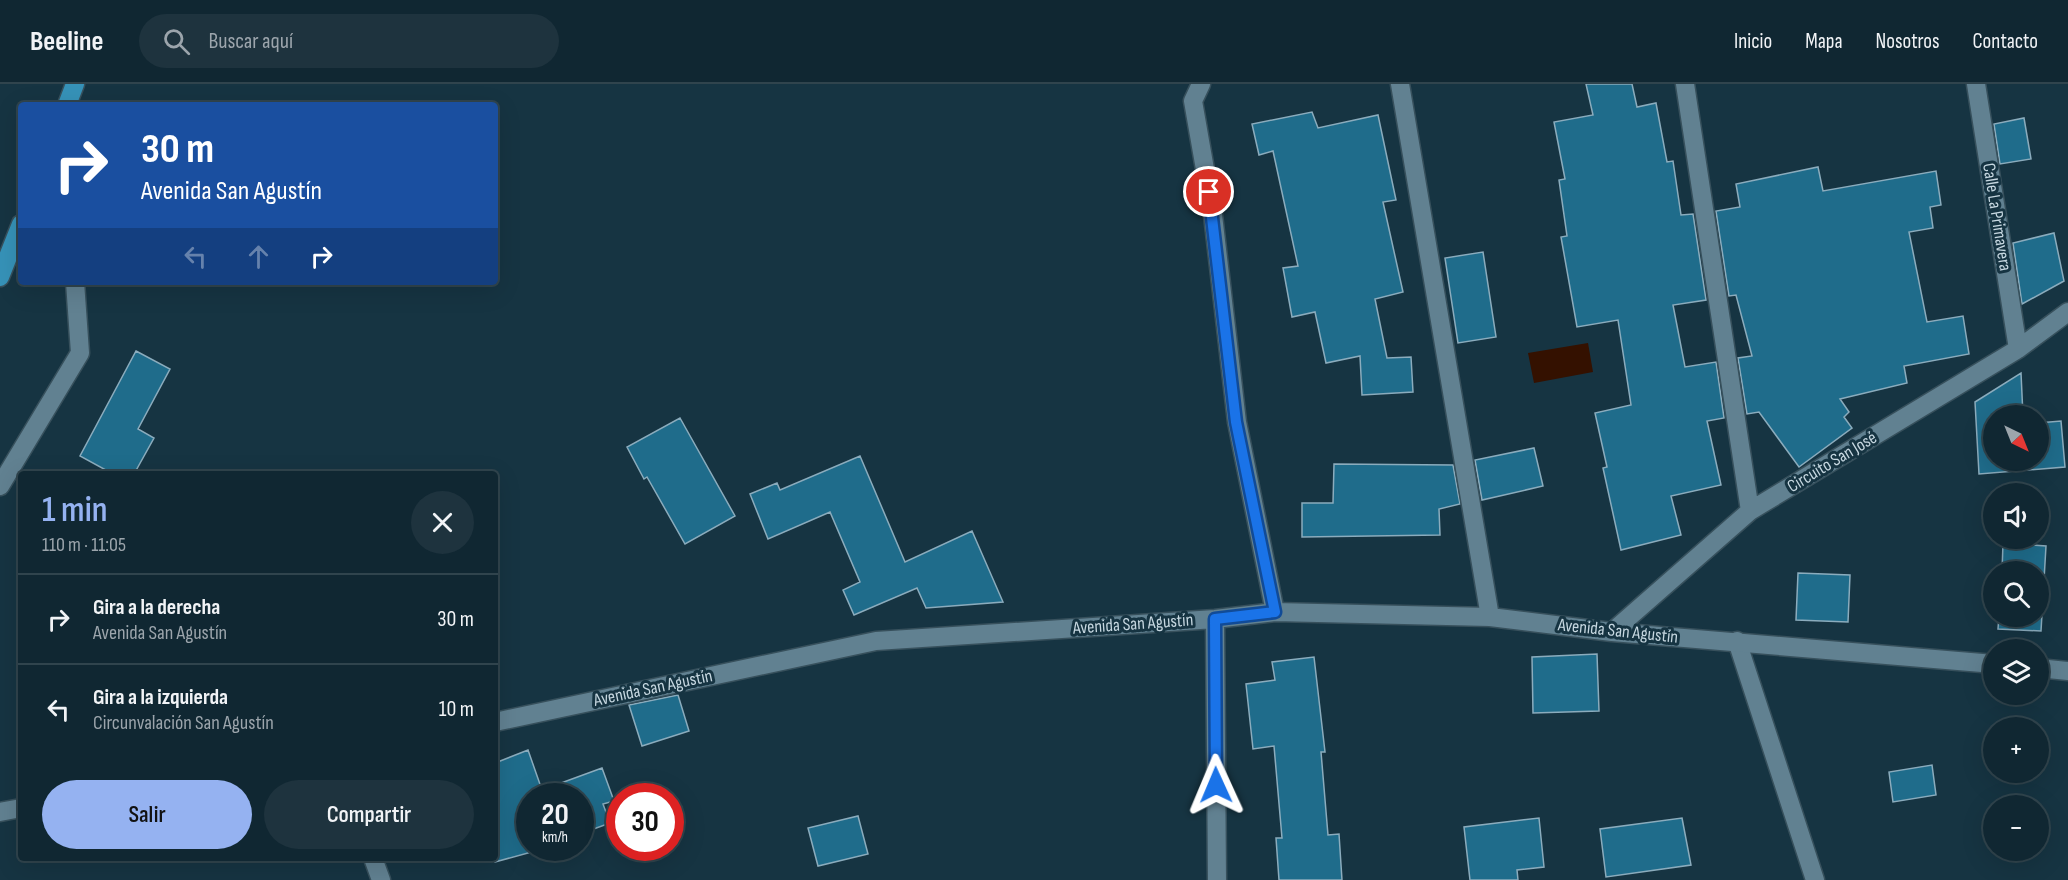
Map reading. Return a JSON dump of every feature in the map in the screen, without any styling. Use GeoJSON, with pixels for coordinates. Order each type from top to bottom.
{"type":"FeatureCollection","features":[{"type":"Feature","properties":{"kind":"highway"},"geometry":{"type":"LineString","coordinates":[[68,102],[75,84]]}},
{"type":"Feature","properties":{"kind":"highway"},"geometry":{"type":"LineString","coordinates":[[0,277],[18,232]]}},
{"type":"Feature","properties":{"kind":"street"},"geometry":{"type":"LineString","coordinates":[[1201,84],[1193,101],[1213,215],[1236,422],[1275,612]]}},
{"type":"Feature","properties":{"kind":"street"},"geometry":{"type":"LineString","coordinates":[[1400,84],[1490,617]]}},
{"type":"Feature","properties":{"kind":"street"},"geometry":{"type":"LineString","coordinates":[[1685,84],[1750,511]]}},
{"type":"Feature","properties":{"kind":"street","name":"Calle La Primavera"},"geometry":{"type":"LineString","coordinates":[[1976,84],[2018,349]]}},
{"type":"Feature","properties":{"kind":"street"},"geometry":{"type":"LineString","coordinates":[[0,486],[80,353],[75,285]]}},
{"type":"Feature","properties":{"kind":"street","name":"Circuito San José"},"geometry":{"type":"LineString","coordinates":[[1611,632],[1750,511],[2018,349],[2068,312]]}},
{"type":"Feature","properties":{"kind":"street","name":"Avenida San Agustín"},"geometry":{"type":"LineString","coordinates":[[498,721],[876,641],[1215,619],[1275,612],[1490,617],[1611,632],[1983,663]]}},
{"type":"Feature","properties":{"kind":"street"},"geometry":{"type":"LineString","coordinates":[[1215,619],[1217,880]]}},
{"type":"Feature","properties":{"kind":"street"},"geometry":{"type":"LineString","coordinates":[[1737,641],[1815,880]]}},
{"type":"Feature","properties":{"kind":"street"},"geometry":{"type":"LineString","coordinates":[[2049,669],[2068,671]]}},
{"type":"Feature","properties":{"kind":"street"},"geometry":{"type":"LineString","coordinates":[[0,812],[18,809]]}},
{"type":"Feature","properties":{"kind":"street"},"geometry":{"type":"LineString","coordinates":[[374,861],[381,880]]}},
{"type":"Feature","properties":{"kind":"shaded area"},"geometry":{"type":"Polygon","coordinates":[[[1588,343],[1593,372],[1534,383],[1528,353],[1588,343]]]}},
{"type":"Feature","properties":{"kind":"building"},"geometry":{"type":"Polygon","coordinates":[[[1586,84],[1632,84],[1637,107],[1656,103],[1667,162],[1673,161],[1681,215],[1693,214],[1706,300],[1673,305],[1685,367],[1716,362],[1724,418],[1707,421],[1721,485],[1671,496],[1681,535],[1621,550],[1603,468],[1607,467],[1595,413],[1631,405],[1618,320],[1577,327],[1561,237],[1567,236],[1559,180],[1565,179],[1554,122],[1593,115],[1586,84]]]}},
{"type":"Feature","properties":{"kind":"building"},"geometry":{"type":"Polygon","coordinates":[[[1312,112],[1318,128],[1378,115],[1396,200],[1383,202],[1403,292],[1375,299],[1387,358],[1411,357],[1413,392],[1362,395],[1360,356],[1326,363],[1315,312],[1292,317],[1283,268],[1298,266],[1273,151],[1259,155],[1252,124],[1312,112]]]}},
{"type":"Feature","properties":{"kind":"building"},"geometry":{"type":"Polygon","coordinates":[[[2024,118],[2031,159],[2000,164],[1994,124],[2024,118]]]}},
{"type":"Feature","properties":{"kind":"building"},"geometry":{"type":"Polygon","coordinates":[[[1818,167],[1823,191],[1936,171],[1941,205],[1930,207],[1933,228],[1909,232],[1927,322],[1963,316],[1969,354],[1904,366],[1907,383],[1840,399],[1849,412],[1844,417],[1852,428],[1799,467],[1759,412],[1747,414],[1738,358],[1752,356],[1736,295],[1729,296],[1716,211],[1740,207],[1736,184],[1818,167]]]}},
{"type":"Feature","properties":{"kind":"building"},"geometry":{"type":"Polygon","coordinates":[[[2054,233],[2064,281],[2022,304],[2013,243],[2054,233]]]}},
{"type":"Feature","properties":{"kind":"building"},"geometry":{"type":"Polygon","coordinates":[[[1483,252],[1496,337],[1458,343],[1445,258],[1483,252]]]}},
{"type":"Feature","properties":{"kind":"building"},"geometry":{"type":"Polygon","coordinates":[[[136,351],[170,369],[138,429],[154,438],[136,471],[108,471],[80,456],[136,351]]]}},
{"type":"Feature","properties":{"kind":"building"},"geometry":{"type":"Polygon","coordinates":[[[2021,373],[2022,405],[1983,405],[1983,471],[2016,471],[1979,474],[1975,402],[2021,373]]]}},
{"type":"Feature","properties":{"kind":"building"},"geometry":{"type":"Polygon","coordinates":[[[680,418],[735,516],[685,544],[647,477],[644,479],[627,447],[680,418]]]}},
{"type":"Feature","properties":{"kind":"building"},"geometry":{"type":"Polygon","coordinates":[[[2061,421],[2065,467],[2049,468],[2049,422],[2061,421]]]}},
{"type":"Feature","properties":{"kind":"building"},"geometry":{"type":"Polygon","coordinates":[[[1534,448],[1543,486],[1482,500],[1475,460],[1534,448]]]}},
{"type":"Feature","properties":{"kind":"building"},"geometry":{"type":"Polygon","coordinates":[[[860,456],[905,562],[972,531],[1003,602],[926,608],[917,588],[854,615],[843,590],[860,582],[830,512],[768,539],[750,494],[777,483],[780,490],[860,456]]]}},
{"type":"Feature","properties":{"kind":"building"},"geometry":{"type":"Polygon","coordinates":[[[1334,464],[1453,465],[1460,504],[1439,509],[1440,535],[1302,537],[1302,503],[1333,503],[1334,464]]]}},
{"type":"Feature","properties":{"kind":"building"},"geometry":{"type":"Polygon","coordinates":[[[2003,549],[2046,549],[2045,561],[2002,561],[2003,549]]]}},
{"type":"Feature","properties":{"kind":"building"},"geometry":{"type":"Polygon","coordinates":[[[1798,573],[1850,575],[1848,622],[1796,620],[1798,573]]]}},
{"type":"Feature","properties":{"kind":"building"},"geometry":{"type":"Polygon","coordinates":[[[1998,627],[2041,627],[2041,631],[1998,629],[1998,627]]]}},
{"type":"Feature","properties":{"kind":"building"},"geometry":{"type":"Polygon","coordinates":[[[1597,654],[1599,711],[1533,713],[1532,657],[1597,654]]]}},
{"type":"Feature","properties":{"kind":"building"},"geometry":{"type":"Polygon","coordinates":[[[1314,657],[1325,752],[1321,752],[1328,835],[1339,834],[1342,880],[1279,880],[1276,838],[1282,838],[1274,746],[1253,749],[1246,684],[1275,680],[1272,662],[1314,657]]]}},
{"type":"Feature","properties":{"kind":"building"},"geometry":{"type":"Polygon","coordinates":[[[678,695],[689,731],[642,746],[629,705],[678,695]]]}},
{"type":"Feature","properties":{"kind":"building"},"geometry":{"type":"Polygon","coordinates":[[[528,750],[540,783],[516,783],[516,856],[495,862],[498,861],[498,762],[528,750]]]}},
{"type":"Feature","properties":{"kind":"building"},"geometry":{"type":"Polygon","coordinates":[[[1932,765],[1936,795],[1893,802],[1889,772],[1932,765]]]}},
{"type":"Feature","properties":{"kind":"building"},"geometry":{"type":"Polygon","coordinates":[[[602,768],[607,783],[606,803],[603,804],[606,824],[594,829],[594,783],[561,783],[602,768]]]}},
{"type":"Feature","properties":{"kind":"building"},"geometry":{"type":"Polygon","coordinates":[[[858,816],[868,854],[818,866],[808,828],[858,816]]]}},
{"type":"Feature","properties":{"kind":"building"},"geometry":{"type":"Polygon","coordinates":[[[1539,818],[1544,867],[1517,870],[1518,880],[1470,880],[1464,827],[1539,818]]]}},
{"type":"Feature","properties":{"kind":"building"},"geometry":{"type":"Polygon","coordinates":[[[1682,818],[1691,865],[1606,877],[1600,829],[1682,818]]]}},
{"type":"Feature","properties":{"kind":"route"},"geometry":{"type":"LineString","coordinates":[[1209,192],[1236,422],[1275,612],[1215,619],[1216,785]]}}]}
